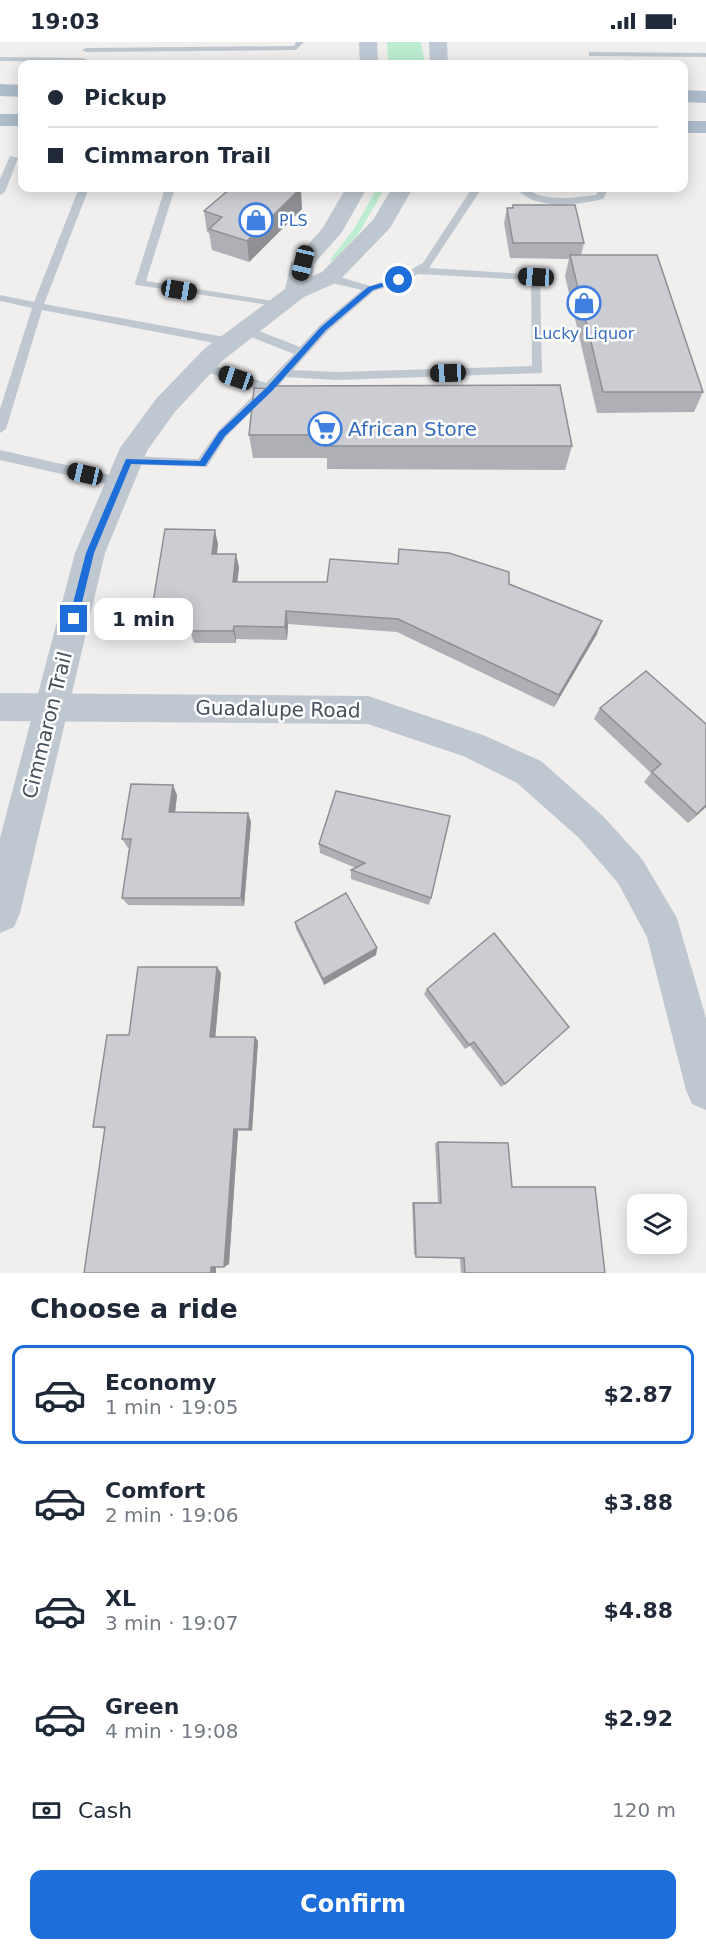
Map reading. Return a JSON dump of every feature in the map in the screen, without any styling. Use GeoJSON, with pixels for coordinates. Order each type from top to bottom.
{"type":"FeatureCollection","features":[{"type":"Feature","properties":{"kind":"main road"},"geometry":{"type":"LineString","coordinates":[[368,42],[369,60]]}},
{"type":"Feature","properties":{"kind":"main road"},"geometry":{"type":"LineString","coordinates":[[438,42],[439,60]]}},
{"type":"Feature","properties":{"kind":"main road"},"geometry":{"type":"LineString","coordinates":[[0,90],[18,91]]}},
{"type":"Feature","properties":{"kind":"main road"},"geometry":{"type":"LineString","coordinates":[[688,96],[706,97]]}},
{"type":"Feature","properties":{"kind":"main road"},"geometry":{"type":"LineString","coordinates":[[0,120],[18,120]]}},
{"type":"Feature","properties":{"kind":"main road"},"geometry":{"type":"LineString","coordinates":[[688,127],[706,127]]}},
{"type":"Feature","properties":{"kind":"street"},"geometry":{"type":"LineString","coordinates":[[288,299],[303,263],[331,232],[354,192]]}},
{"type":"Feature","properties":{"kind":"street","name":"Cimmaron Trail"},"geometry":{"type":"LineString","coordinates":[[0,913],[90,553],[134,448],[165,406],[202,366],[288,299],[330,277],[381,223],[400,192]]}},
{"type":"Feature","properties":{"kind":"street","name":"Guadalupe Road"},"geometry":{"type":"LineString","coordinates":[[0,707],[368,710],[472,745],[529,772],[591,827],[636,881],[663,931],[706,1090]]}},
{"type":"Feature","properties":{"kind":"lane"},"geometry":{"type":"LineString","coordinates":[[88,46],[296,48],[300,42]]}},
{"type":"Feature","properties":{"kind":"lane"},"geometry":{"type":"LineString","coordinates":[[588,42],[594,60]]}},
{"type":"Feature","properties":{"kind":"lane"},"geometry":{"type":"LineString","coordinates":[[592,54],[706,55]]}},
{"type":"Feature","properties":{"kind":"lane"},"geometry":{"type":"LineString","coordinates":[[0,59],[27,60]]}},
{"type":"Feature","properties":{"kind":"lane"},"geometry":{"type":"LineString","coordinates":[[0,158],[18,158],[0,192]]}},
{"type":"Feature","properties":{"kind":"lane"},"geometry":{"type":"LineString","coordinates":[[0,429],[38,306],[82,192]]}},
{"type":"Feature","properties":{"kind":"lane"},"geometry":{"type":"LineString","coordinates":[[169,192],[140,284],[288,299]]}},
{"type":"Feature","properties":{"kind":"lane"},"geometry":{"type":"LineString","coordinates":[[0,455],[124,472],[202,464],[222,434],[270,389],[324,328],[370,289],[399,280],[427,265],[474,192]]}},
{"type":"Feature","properties":{"kind":"lane"},"geometry":{"type":"LineString","coordinates":[[523,192],[534,199],[582,200],[600,197],[602,192]]}},
{"type":"Feature","properties":{"kind":"lane"},"geometry":{"type":"LineString","coordinates":[[283,374],[336,376],[538,370],[536,277],[416,271]]}},
{"type":"Feature","properties":{"kind":"lane"},"geometry":{"type":"LineString","coordinates":[[330,277],[340,282],[370,289]]}},
{"type":"Feature","properties":{"kind":"lane"},"geometry":{"type":"LineString","coordinates":[[0,298],[38,306],[238,336],[302,352]]}},
{"type":"Feature","properties":{"kind":"lane"},"geometry":{"type":"LineString","coordinates":[[202,366],[270,389]]}},
{"type":"Feature","properties":{"kind":"green space"},"geometry":{"type":"Polygon","coordinates":[[[387,42],[421,42],[424,60],[388,60],[387,42]]]}},
{"type":"Feature","properties":{"kind":"green space"},"geometry":{"type":"Polygon","coordinates":[[[375,192],[383,192],[358,234],[334,260],[329,261],[354,229],[375,192]]]}},
{"type":"Feature","properties":{"kind":"building"},"geometry":{"type":"Polygon","coordinates":[[[226,192],[297,192],[247,241],[209,229],[222,217],[204,211],[226,192]]]}},
{"type":"Feature","properties":{"kind":"building"},"geometry":{"type":"Polygon","coordinates":[[[513,205],[575,205],[584,243],[513,243],[507,208],[513,208],[513,205]]]}},
{"type":"Feature","properties":{"kind":"building"},"geometry":{"type":"Polygon","coordinates":[[[570,255],[657,255],[703,392],[603,392],[570,255]]]}},
{"type":"Feature","properties":{"kind":"building"},"geometry":{"type":"Polygon","coordinates":[[[560,385],[572,446],[326,446],[326,435],[249,435],[254,388],[272,389],[273,386],[560,385]]]}},
{"type":"Feature","properties":{"kind":"building"},"geometry":{"type":"Polygon","coordinates":[[[165,529],[215,530],[212,554],[236,554],[233,582],[327,582],[330,559],[398,564],[399,549],[449,553],[509,572],[509,584],[602,621],[559,695],[398,619],[286,611],[285,627],[234,626],[233,631],[190,631],[192,621],[150,621],[165,529]]]}},
{"type":"Feature","properties":{"kind":"building"},"geometry":{"type":"Polygon","coordinates":[[[646,671],[706,724],[706,805],[697,814],[652,772],[661,764],[600,708],[646,671]]]}},
{"type":"Feature","properties":{"kind":"building"},"geometry":{"type":"Polygon","coordinates":[[[131,784],[173,785],[169,812],[248,813],[241,898],[122,898],[131,839],[122,839],[131,784]]]}},
{"type":"Feature","properties":{"kind":"building"},"geometry":{"type":"Polygon","coordinates":[[[336,791],[450,816],[431,898],[351,870],[365,863],[319,844],[336,791]]]}},
{"type":"Feature","properties":{"kind":"building"},"geometry":{"type":"Polygon","coordinates":[[[346,893],[377,948],[323,979],[295,922],[346,893]]]}},
{"type":"Feature","properties":{"kind":"building"},"geometry":{"type":"Polygon","coordinates":[[[494,933],[569,1027],[505,1084],[474,1042],[469,1045],[427,989],[494,933]]]}},
{"type":"Feature","properties":{"kind":"building"},"geometry":{"type":"Polygon","coordinates":[[[138,967],[217,967],[210,1037],[255,1037],[249,1129],[234,1129],[224,1267],[211,1267],[211,1273],[84,1273],[105,1127],[93,1127],[107,1035],[129,1035],[138,967]]]}},
{"type":"Feature","properties":{"kind":"building"},"geometry":{"type":"Polygon","coordinates":[[[438,1142],[508,1143],[512,1187],[595,1187],[605,1273],[465,1273],[464,1258],[416,1257],[414,1203],[441,1203],[438,1142]]]}},
{"type":"Feature","properties":{"kind":"place","name":"PLS"},"geometry":{"type":"Point","coordinates":[256,220]}},
{"type":"Feature","properties":{"kind":"place","name":"Lucky Liquor"},"geometry":{"type":"Point","coordinates":[584,303]}},
{"type":"Feature","properties":{"kind":"place","name":"African Store"},"geometry":{"type":"Point","coordinates":[325,429]}},
{"type":"Feature","properties":{"kind":"route"},"geometry":{"type":"LineString","coordinates":[[74,619],[90,553],[129,461],[202,464],[222,434],[270,389],[324,328],[370,289],[399,280]]}}]}
